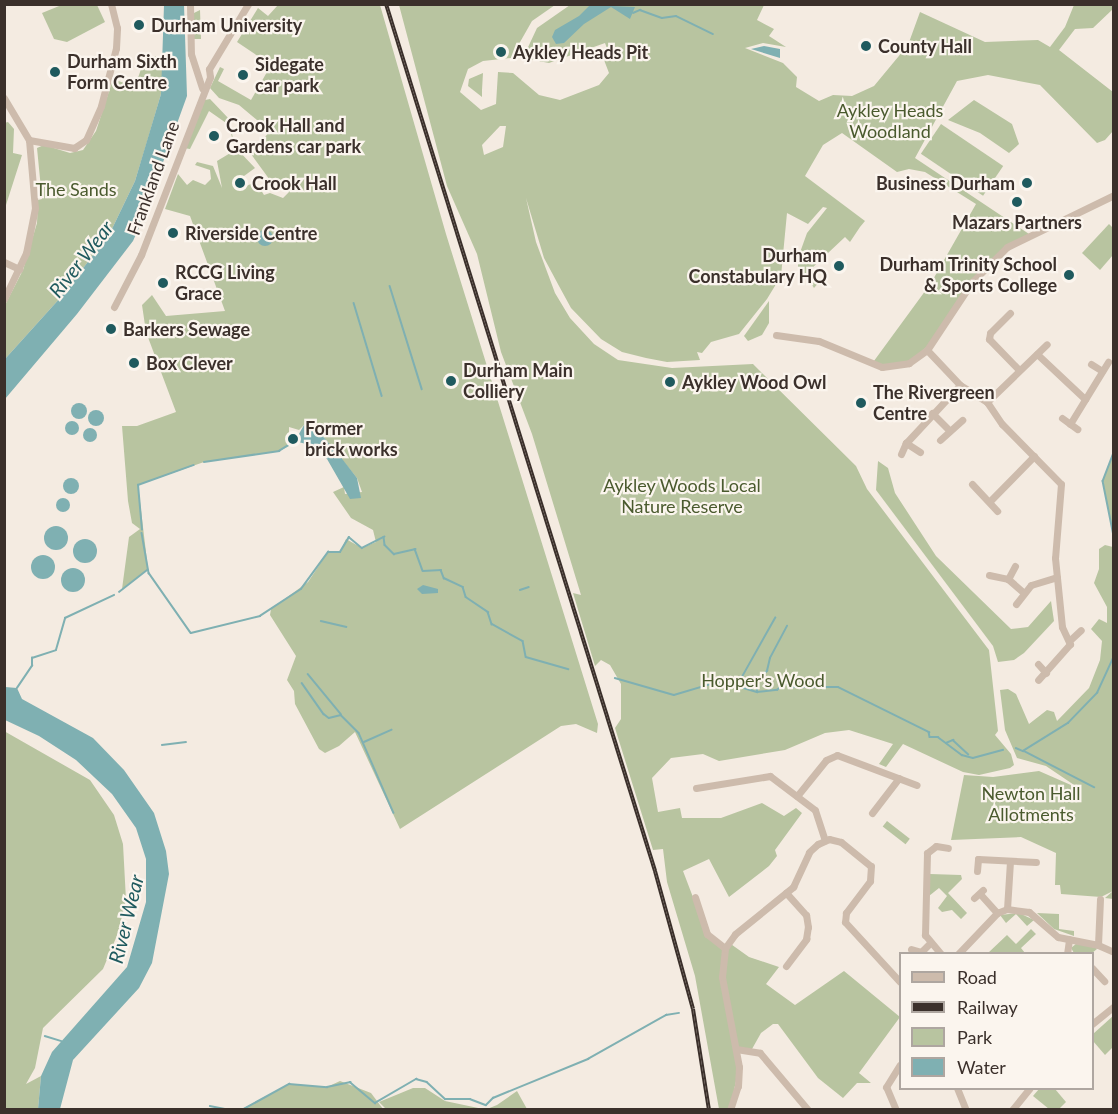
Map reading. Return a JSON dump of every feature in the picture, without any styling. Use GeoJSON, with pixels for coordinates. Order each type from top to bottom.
{"type":"FeatureCollection","features":[{"type":"Feature","properties":{"kind":"street"},"geometry":{"type":"LineString","coordinates":[[29,140],[74,148],[86,140],[100,106],[116,48],[117,28],[111,4]]}},
{"type":"Feature","properties":{"kind":"street","name":"Frankland Lane"},"geometry":{"type":"LineString","coordinates":[[114,307],[141,255],[203,91],[201,78],[193,60],[190,4]]}},
{"type":"Feature","properties":{"kind":"street"},"geometry":{"type":"LineString","coordinates":[[201,78],[248,4]]}},
{"type":"Feature","properties":{"kind":"street"},"geometry":{"type":"LineString","coordinates":[[193,60],[206,68]]}},
{"type":"Feature","properties":{"kind":"street"},"geometry":{"type":"LineString","coordinates":[[201,78],[206,68]]}},
{"type":"Feature","properties":{"kind":"street"},"geometry":{"type":"LineString","coordinates":[[4,98],[29,140],[34,222],[19,269],[4,299]]}},
{"type":"Feature","properties":{"kind":"street"},"geometry":{"type":"LineString","coordinates":[[776,334],[819,341],[882,367],[909,363],[927,350],[982,269],[1025,236],[1113,195]]}},
{"type":"Feature","properties":{"kind":"street"},"geometry":{"type":"LineString","coordinates":[[4,262],[19,269]]}},
{"type":"Feature","properties":{"kind":"street"},"geometry":{"type":"LineString","coordinates":[[996,313],[1003,320]]}},
{"type":"Feature","properties":{"kind":"street"},"geometry":{"type":"LineString","coordinates":[[1010,313],[990,333],[989,339],[1019,370]]}},
{"type":"Feature","properties":{"kind":"street"},"geometry":{"type":"LineString","coordinates":[[987,402],[1047,344]]}},
{"type":"Feature","properties":{"kind":"street"},"geometry":{"type":"LineString","coordinates":[[927,350],[960,385],[987,402],[1061,484],[1055,520],[1057,578],[1062,627],[1069,641],[1068,651],[1038,680]]}},
{"type":"Feature","properties":{"kind":"street"},"geometry":{"type":"LineString","coordinates":[[1037,354],[1085,399]]}},
{"type":"Feature","properties":{"kind":"street"},"geometry":{"type":"LineString","coordinates":[[1070,424],[1108,362]]}},
{"type":"Feature","properties":{"kind":"street"},"geometry":{"type":"LineString","coordinates":[[1091,364],[1102,371]]}},
{"type":"Feature","properties":{"kind":"street"},"geometry":{"type":"LineString","coordinates":[[901,454],[906,443],[960,385]]}},
{"type":"Feature","properties":{"kind":"street"},"geometry":{"type":"LineString","coordinates":[[932,413],[950,431]]}},
{"type":"Feature","properties":{"kind":"street"},"geometry":{"type":"LineString","coordinates":[[1062,418],[1077,429]]}},
{"type":"Feature","properties":{"kind":"street"},"geometry":{"type":"LineString","coordinates":[[940,440],[962,420]]}},
{"type":"Feature","properties":{"kind":"street"},"geometry":{"type":"LineString","coordinates":[[906,443],[920,452]]}},
{"type":"Feature","properties":{"kind":"street"},"geometry":{"type":"LineString","coordinates":[[990,501],[1034,456]]}},
{"type":"Feature","properties":{"kind":"street"},"geometry":{"type":"LineString","coordinates":[[972,484],[997,511]]}},
{"type":"Feature","properties":{"kind":"street"},"geometry":{"type":"LineString","coordinates":[[1008,579],[1015,566]]}},
{"type":"Feature","properties":{"kind":"street"},"geometry":{"type":"LineString","coordinates":[[989,575],[1008,579],[1024,593]]}},
{"type":"Feature","properties":{"kind":"street"},"geometry":{"type":"LineString","coordinates":[[1016,604],[1031,585],[1057,578]]}},
{"type":"Feature","properties":{"kind":"street"},"geometry":{"type":"LineString","coordinates":[[1069,641],[1081,630]]}},
{"type":"Feature","properties":{"kind":"street"},"geometry":{"type":"LineString","coordinates":[[1038,664],[1046,673]]}},
{"type":"Feature","properties":{"kind":"street"},"geometry":{"type":"LineString","coordinates":[[797,796],[826,760],[837,755],[917,785]]}},
{"type":"Feature","properties":{"kind":"street"},"geometry":{"type":"LineString","coordinates":[[696,788],[741,783],[764,775],[776,779],[815,810],[825,840]]}},
{"type":"Feature","properties":{"kind":"street"},"geometry":{"type":"LineString","coordinates":[[872,813],[899,778]]}},
{"type":"Feature","properties":{"kind":"street"},"geometry":{"type":"LineString","coordinates":[[730,1110],[739,1076],[722,977],[725,948],[735,934],[797,882],[809,852],[825,840],[841,843],[871,866],[870,881],[846,913],[845,922],[899,981]]}},
{"type":"Feature","properties":{"kind":"street"},"geometry":{"type":"LineString","coordinates":[[939,952],[929,944],[924,925],[927,853],[936,846],[948,848]]}},
{"type":"Feature","properties":{"kind":"street"},"geometry":{"type":"LineString","coordinates":[[977,871],[978,859],[1036,862]]}},
{"type":"Feature","properties":{"kind":"street"},"geometry":{"type":"LineString","coordinates":[[1007,909],[1010,861]]}},
{"type":"Feature","properties":{"kind":"street"},"geometry":{"type":"LineString","coordinates":[[786,893],[806,915],[808,927],[806,939],[786,966]]}},
{"type":"Feature","properties":{"kind":"street"},"geometry":{"type":"LineString","coordinates":[[979,894],[997,913]]}},
{"type":"Feature","properties":{"kind":"street"},"geometry":{"type":"LineString","coordinates":[[695,897],[707,934],[725,948]]}},
{"type":"Feature","properties":{"kind":"street"},"geometry":{"type":"LineString","coordinates":[[1098,945],[1100,899]]}},
{"type":"Feature","properties":{"kind":"street"},"geometry":{"type":"LineString","coordinates":[[960,952],[997,913],[1007,909],[1029,912],[1052,933],[1098,945],[1113,952]]}},
{"type":"Feature","properties":{"kind":"street"},"geometry":{"type":"LineString","coordinates":[[1067,952],[1069,939]]}},
{"type":"Feature","properties":{"kind":"street"},"geometry":{"type":"LineString","coordinates":[[911,949],[921,952],[929,944]]}},
{"type":"Feature","properties":{"kind":"street"},"geometry":{"type":"LineString","coordinates":[[1094,971],[1104,981]]}},
{"type":"Feature","properties":{"kind":"street"},"geometry":{"type":"LineString","coordinates":[[1094,1022],[1113,1007]]}},
{"type":"Feature","properties":{"kind":"street"},"geometry":{"type":"LineString","coordinates":[[736,1049],[760,1053],[800,1107],[808,1110]]}},
{"type":"Feature","properties":{"kind":"street"},"geometry":{"type":"LineString","coordinates":[[896,1110],[888,1099],[886,1087],[899,1067]]}},
{"type":"Feature","properties":{"kind":"street"},"geometry":{"type":"LineString","coordinates":[[957,1090],[966,1110]]}},
{"type":"Feature","properties":{"kind":"street"},"geometry":{"type":"LineString","coordinates":[[1012,1110],[1029,1090]]}},
{"type":"Feature","properties":{"kind":"green space"},"geometry":{"type":"Polygon","coordinates":[[[64,4],[97,5],[105,22],[67,42],[54,39],[42,13],[64,4]]]}},
{"type":"Feature","properties":{"kind":"green space"},"geometry":{"type":"Polygon","coordinates":[[[278,5],[380,5],[446,234],[598,724],[597,733],[576,724],[561,726],[400,829],[355,732],[339,746],[325,753],[319,749],[295,704],[294,691],[287,680],[296,656],[270,615],[271,609],[308,582],[328,552],[340,552],[346,539],[362,548],[376,542],[373,530],[351,518],[333,492],[344,487],[345,494],[362,492],[357,478],[321,434],[304,425],[299,430],[289,427],[289,446],[279,451],[204,462],[138,485],[148,569],[122,589],[129,537],[140,529],[132,523],[128,501],[122,426],[137,426],[176,412],[146,332],[142,305],[152,295],[166,316],[225,311],[190,216],[165,209],[178,174],[187,185],[193,180],[205,185],[211,179],[210,170],[195,165],[197,162],[213,166],[222,188],[217,161],[237,149],[255,168],[233,184],[236,190],[256,182],[264,195],[270,193],[283,198],[289,192],[281,183],[275,187],[251,154],[270,131],[239,105],[219,98],[210,88],[220,67],[224,69],[218,81],[251,100],[271,65],[237,42],[258,8],[268,16],[278,5]]]}},
{"type":"Feature","properties":{"kind":"green space"},"geometry":{"type":"Polygon","coordinates":[[[399,5],[555,5],[532,21],[511,58],[483,61],[468,69],[460,92],[481,110],[496,104],[498,72],[513,73],[539,95],[560,100],[599,85],[609,73],[604,60],[609,54],[605,43],[549,63],[523,58],[537,28],[570,5],[764,5],[757,20],[774,29],[769,36],[786,47],[763,43],[745,48],[783,63],[797,77],[796,87],[819,101],[833,95],[852,96],[874,86],[908,45],[920,12],[985,42],[1038,40],[1050,47],[1065,27],[1074,5],[1113,5],[1113,9],[1093,28],[1075,29],[1059,50],[1113,92],[1113,131],[1105,140],[1097,143],[1040,85],[988,75],[957,81],[915,158],[1029,234],[992,260],[934,340],[909,363],[871,365],[931,283],[976,204],[925,172],[909,169],[897,172],[842,133],[823,145],[805,176],[865,221],[850,242],[845,237],[810,270],[820,281],[814,288],[805,274],[798,272],[798,258],[807,233],[827,208],[823,207],[808,224],[787,213],[781,276],[767,299],[739,334],[711,342],[702,353],[697,352],[700,360],[667,362],[646,358],[622,352],[601,339],[571,308],[544,258],[526,198],[536,242],[555,293],[570,318],[594,344],[618,360],[672,368],[753,364],[856,466],[867,489],[989,650],[998,731],[995,735],[1011,754],[1014,765],[1010,768],[979,775],[963,772],[903,744],[886,767],[879,764],[893,744],[849,730],[825,733],[785,750],[719,761],[703,754],[671,758],[652,778],[658,812],[680,808],[682,818],[721,818],[762,803],[784,816],[796,808],[802,813],[775,850],[777,856],[769,866],[729,897],[709,859],[683,871],[707,934],[725,948],[728,942],[749,957],[779,967],[766,984],[795,1005],[844,971],[899,1016],[859,1073],[871,1083],[857,1083],[843,1098],[818,1078],[778,1024],[773,1024],[761,1033],[752,1049],[736,1049],[739,1067],[730,1109],[719,1109],[695,976],[667,882],[663,849],[653,850],[615,728],[621,719],[621,684],[610,665],[601,660],[595,666],[573,593],[581,595],[532,434],[501,352],[477,254],[447,186],[399,5]],[[500,126],[482,145],[484,155],[503,147],[506,126],[500,126]]]}},
{"type":"Feature","properties":{"kind":"green space"},"geometry":{"type":"Polygon","coordinates":[[[200,10],[201,39],[194,39],[194,13],[200,10]]]}},
{"type":"Feature","properties":{"kind":"green space","name":"The Sands"},"geometry":{"type":"Polygon","coordinates":[[[165,56],[161,94],[135,181],[110,233],[61,297],[5,359],[5,305],[23,270],[37,223],[38,200],[42,199],[37,148],[44,145],[70,153],[83,150],[96,131],[113,79],[135,87],[145,57],[165,56]]]}},
{"type":"Feature","properties":{"kind":"green space"},"geometry":{"type":"Polygon","coordinates":[[[483,73],[482,97],[468,86],[469,79],[483,73]]]}},
{"type":"Feature","properties":{"kind":"green space"},"geometry":{"type":"Polygon","coordinates":[[[210,99],[230,120],[234,146],[229,125],[209,111],[190,149],[184,148],[205,100],[210,99]]]}},
{"type":"Feature","properties":{"kind":"green space"},"geometry":{"type":"Polygon","coordinates":[[[974,100],[1012,124],[1019,144],[1009,153],[980,133],[948,120],[974,100]]]}},
{"type":"Feature","properties":{"kind":"green space"},"geometry":{"type":"Polygon","coordinates":[[[8,122],[14,129],[13,153],[22,155],[6,205],[4,123],[8,122]]]}},
{"type":"Feature","properties":{"kind":"green space"},"geometry":{"type":"Polygon","coordinates":[[[941,124],[1003,166],[983,196],[921,154],[941,124]]]}},
{"type":"Feature","properties":{"kind":"green space"},"geometry":{"type":"Polygon","coordinates":[[[1109,224],[1113,228],[1113,255],[1100,270],[1082,253],[1109,224]]]}},
{"type":"Feature","properties":{"kind":"green space"},"geometry":{"type":"Polygon","coordinates":[[[769,301],[769,323],[762,335],[748,341],[744,336],[769,301]]]}},
{"type":"Feature","properties":{"kind":"green space"},"geometry":{"type":"Polygon","coordinates":[[[1113,453],[1113,536],[1103,481],[1113,453]]]}},
{"type":"Feature","properties":{"kind":"green space"},"geometry":{"type":"Polygon","coordinates":[[[878,461],[888,468],[895,493],[936,556],[1011,629],[1028,627],[1051,601],[1054,621],[1024,653],[1014,660],[998,662],[993,646],[876,490],[878,461]]]}},
{"type":"Feature","properties":{"kind":"green space","name":"Newton Hall Allotments"},"geometry":{"type":"Polygon","coordinates":[[[1105,545],[1113,547],[1113,891],[1101,897],[1061,894],[1060,885],[1055,885],[1056,853],[1021,837],[951,840],[964,775],[993,777],[1039,771],[1080,789],[1046,766],[1017,758],[1005,730],[1000,690],[1008,689],[1016,694],[1029,724],[1047,710],[1054,712],[1057,721],[1089,688],[1100,660],[1102,641],[1091,629],[1099,619],[1107,623],[1107,607],[1094,583],[1099,569],[1099,549],[1105,545]]]}},
{"type":"Feature","properties":{"kind":"green space"},"geometry":{"type":"Polygon","coordinates":[[[4,731],[90,780],[114,815],[123,844],[126,900],[118,933],[103,969],[43,1028],[35,1068],[26,1084],[41,1076],[38,1109],[5,1109],[4,731]]]}},
{"type":"Feature","properties":{"kind":"green space"},"geometry":{"type":"Polygon","coordinates":[[[887,821],[910,839],[906,844],[883,827],[887,821]]]}},
{"type":"Feature","properties":{"kind":"green space"},"geometry":{"type":"Polygon","coordinates":[[[930,874],[961,875],[962,879],[948,893],[967,913],[961,919],[952,910],[942,912],[938,908],[947,896],[939,888],[929,896],[930,874]]]}},
{"type":"Feature","properties":{"kind":"green space"},"geometry":{"type":"Polygon","coordinates":[[[1113,891],[1113,899],[1105,898],[1113,891]]]}},
{"type":"Feature","properties":{"kind":"green space"},"geometry":{"type":"Polygon","coordinates":[[[1019,913],[1034,920],[1027,926],[1016,914],[1006,923],[1000,915],[1019,913]]]}},
{"type":"Feature","properties":{"kind":"green space"},"geometry":{"type":"Polygon","coordinates":[[[1037,913],[1059,914],[1059,929],[1074,931],[1074,936],[1054,929],[1037,913]]]}},
{"type":"Feature","properties":{"kind":"green space"},"geometry":{"type":"Polygon","coordinates":[[[1031,929],[1036,934],[1021,948],[1024,952],[989,952],[1007,935],[1016,944],[1031,929]]]}},
{"type":"Feature","properties":{"kind":"green space"},"geometry":{"type":"Polygon","coordinates":[[[1077,943],[1097,949],[1093,952],[1073,952],[1071,948],[1077,943]]]}},
{"type":"Feature","properties":{"kind":"green space"},"geometry":{"type":"Polygon","coordinates":[[[1113,1016],[1113,1047],[1105,1055],[1094,1042],[1094,1033],[1113,1016]]]}},
{"type":"Feature","properties":{"kind":"green space"},"geometry":{"type":"Polygon","coordinates":[[[340,1081],[371,1093],[383,1109],[242,1109],[289,1084],[327,1087],[340,1081]]]}},
{"type":"Feature","properties":{"kind":"green space"},"geometry":{"type":"Polygon","coordinates":[[[413,1088],[425,1088],[445,1101],[483,1109],[386,1109],[379,1102],[413,1088]]]}},
{"type":"Feature","properties":{"kind":"green space"},"geometry":{"type":"Polygon","coordinates":[[[1038,1090],[1056,1090],[1066,1102],[1059,1109],[1049,1109],[1033,1096],[1038,1090]]]}},
{"type":"Feature","properties":{"kind":"green space"},"geometry":{"type":"Polygon","coordinates":[[[517,1091],[527,1109],[487,1109],[497,1105],[517,1091]]]}},
{"type":"Feature","properties":{"kind":"water"},"geometry":{"type":"Polygon","coordinates":[[[164,5],[184,5],[187,96],[141,223],[133,241],[77,314],[5,399],[5,359],[61,297],[110,233],[135,181],[161,94],[164,5]]]}},
{"type":"Feature","properties":{"kind":"water"},"geometry":{"type":"Polygon","coordinates":[[[590,5],[635,7],[630,19],[611,7],[584,24],[564,43],[556,44],[552,37],[555,30],[579,16],[590,5]]]}},
{"type":"Feature","properties":{"kind":"water"},"geometry":{"type":"Polygon","coordinates":[[[764,46],[780,49],[780,58],[751,49],[764,46]]]}},
{"type":"Feature","properties":{"kind":"water"},"geometry":{"type":"Polygon","coordinates":[[[265,230],[273,238],[265,246],[257,238],[265,230]]]}},
{"type":"Feature","properties":{"kind":"water"},"geometry":{"type":"Polygon","coordinates":[[[79,403],[87,411],[79,419],[71,411],[79,403]]]}},
{"type":"Feature","properties":{"kind":"water"},"geometry":{"type":"Polygon","coordinates":[[[96,410],[104,418],[96,426],[88,418],[96,410]]]}},
{"type":"Feature","properties":{"kind":"water"},"geometry":{"type":"Polygon","coordinates":[[[69,421],[75,421],[79,428],[75,435],[69,435],[65,431],[65,425],[69,421]]]}},
{"type":"Feature","properties":{"kind":"water"},"geometry":{"type":"Polygon","coordinates":[[[304,425],[321,434],[343,460],[357,478],[361,498],[350,499],[327,459],[313,446],[295,441],[304,425]]]}},
{"type":"Feature","properties":{"kind":"water"},"geometry":{"type":"Polygon","coordinates":[[[87,428],[93,428],[97,435],[93,442],[87,442],[83,438],[83,432],[87,428]]]}},
{"type":"Feature","properties":{"kind":"water"},"geometry":{"type":"Polygon","coordinates":[[[71,478],[79,486],[71,494],[63,486],[71,478]]]}},
{"type":"Feature","properties":{"kind":"water"},"geometry":{"type":"Polygon","coordinates":[[[60,498],[66,498],[70,505],[66,512],[60,512],[56,508],[56,502],[60,498]]]}},
{"type":"Feature","properties":{"kind":"water"},"geometry":{"type":"Polygon","coordinates":[[[56,526],[64,530],[68,538],[64,546],[56,550],[48,546],[44,538],[48,530],[56,526]]]}},
{"type":"Feature","properties":{"kind":"water"},"geometry":{"type":"Polygon","coordinates":[[[85,539],[93,543],[97,551],[93,559],[85,563],[77,559],[73,551],[77,543],[85,539]]]}},
{"type":"Feature","properties":{"kind":"water"},"geometry":{"type":"Polygon","coordinates":[[[43,555],[51,559],[55,567],[51,575],[43,579],[35,575],[31,567],[35,559],[43,555]]]}},
{"type":"Feature","properties":{"kind":"water"},"geometry":{"type":"Polygon","coordinates":[[[73,568],[81,572],[85,580],[81,588],[73,592],[65,588],[61,580],[65,572],[73,568]]]}},
{"type":"Feature","properties":{"kind":"water"},"geometry":{"type":"Polygon","coordinates":[[[423,585],[438,589],[438,593],[422,594],[417,589],[423,585]]]}},
{"type":"Feature","properties":{"kind":"water"},"geometry":{"type":"Polygon","coordinates":[[[5,687],[17,688],[22,699],[93,738],[124,770],[154,813],[166,851],[169,874],[152,963],[139,988],[73,1060],[60,1109],[38,1109],[41,1076],[52,1052],[127,967],[146,902],[146,859],[136,828],[112,794],[76,760],[39,736],[5,720],[5,687]]]}},
{"type":"Feature","properties":{"kind":"waterway"},"geometry":{"type":"LineString","coordinates":[[633,13],[640,10],[662,18],[676,16],[713,34]]}},
{"type":"Feature","properties":{"kind":"waterway"},"geometry":{"type":"LineString","coordinates":[[273,237],[280,235]]}},
{"type":"Feature","properties":{"kind":"waterway"},"geometry":{"type":"LineString","coordinates":[[390,286],[422,389]]}},
{"type":"Feature","properties":{"kind":"waterway"},"geometry":{"type":"LineString","coordinates":[[354,303],[382,396]]}},
{"type":"Feature","properties":{"kind":"waterway"},"geometry":{"type":"LineString","coordinates":[[204,462],[279,451],[295,441]]}},
{"type":"Feature","properties":{"kind":"waterway"},"geometry":{"type":"LineString","coordinates":[[1114,453],[1103,481],[1114,536]]}},
{"type":"Feature","properties":{"kind":"waterway"},"geometry":{"type":"LineString","coordinates":[[142,530],[138,485],[194,465]]}},
{"type":"Feature","properties":{"kind":"waterway"},"geometry":{"type":"LineString","coordinates":[[142,533],[149,573],[191,633],[260,616],[301,589],[328,552],[340,552],[349,537],[362,548],[384,537],[385,545],[394,554],[415,549],[423,571],[441,570],[444,578],[463,587],[466,597],[488,612],[492,624],[523,641],[526,657],[568,669]]}},
{"type":"Feature","properties":{"kind":"waterway"},"geometry":{"type":"LineString","coordinates":[[119,592],[147,570]]}},
{"type":"Feature","properties":{"kind":"waterway"},"geometry":{"type":"LineString","coordinates":[[520,590],[529,587]]}},
{"type":"Feature","properties":{"kind":"waterway"},"geometry":{"type":"LineString","coordinates":[[17,688],[32,666],[32,658],[56,650],[65,618],[114,595]]}},
{"type":"Feature","properties":{"kind":"waterway"},"geometry":{"type":"LineString","coordinates":[[738,684],[775,618]]}},
{"type":"Feature","properties":{"kind":"waterway"},"geometry":{"type":"LineString","coordinates":[[321,621],[346,627]]}},
{"type":"Feature","properties":{"kind":"waterway"},"geometry":{"type":"LineString","coordinates":[[757,691],[756,681],[767,671],[770,658],[787,626]]}},
{"type":"Feature","properties":{"kind":"waterway"},"geometry":{"type":"LineString","coordinates":[[1016,748],[1023,751],[1068,723],[1097,693],[1114,656]]}},
{"type":"Feature","properties":{"kind":"waterway"},"geometry":{"type":"LineString","coordinates":[[308,674],[341,714]]}},
{"type":"Feature","properties":{"kind":"waterway"},"geometry":{"type":"LineString","coordinates":[[615,678],[674,695],[721,681],[757,692],[777,690],[785,683],[793,687],[838,687],[929,732],[930,737],[938,737],[962,755],[973,758],[1003,750]]}},
{"type":"Feature","properties":{"kind":"waterway"},"geometry":{"type":"LineString","coordinates":[[302,683],[324,714],[329,718],[341,715],[359,733],[394,813]]}},
{"type":"Feature","properties":{"kind":"waterway"},"geometry":{"type":"LineString","coordinates":[[364,742],[391,730]]}},
{"type":"Feature","properties":{"kind":"waterway"},"geometry":{"type":"LineString","coordinates":[[946,743],[953,740],[968,754]]}},
{"type":"Feature","properties":{"kind":"waterway"},"geometry":{"type":"LineString","coordinates":[[162,745],[186,742]]}},
{"type":"Feature","properties":{"kind":"waterway"},"geometry":{"type":"LineString","coordinates":[[1024,751],[1094,787]]}},
{"type":"Feature","properties":{"kind":"waterway"},"geometry":{"type":"LineString","coordinates":[[242,1110],[289,1084],[327,1087],[350,1082],[375,1103],[416,1079],[427,1082],[445,1099],[470,1099],[486,1105],[493,1098],[588,1059],[666,1015],[679,1013]]}},
{"type":"Feature","properties":{"kind":"waterway"},"geometry":{"type":"LineString","coordinates":[[45,1036],[61,1041]]}},
{"type":"Feature","properties":{"kind":"waterway"},"geometry":{"type":"LineString","coordinates":[[210,1106],[230,1110]]}},
{"type":"Feature","properties":{"kind":"railway"},"geometry":{"type":"LineString","coordinates":[[386,4],[655,871],[693,1009],[709,1110]]}},
{"type":"Feature","properties":{"kind":"place","name":"Durham University"},"geometry":{"type":"Point","coordinates":[139,25]}},
{"type":"Feature","properties":{"kind":"place","name":"County Hall"},"geometry":{"type":"Point","coordinates":[866,46]}},
{"type":"Feature","properties":{"kind":"place","name":"Aykley Heads Pit"},"geometry":{"type":"Point","coordinates":[501,52]}},
{"type":"Feature","properties":{"kind":"place","name":"Durham Sixth Form Centre"},"geometry":{"type":"Point","coordinates":[55,72]}},
{"type":"Feature","properties":{"kind":"place","name":"Sidegate car park"},"geometry":{"type":"Point","coordinates":[243,75]}},
{"type":"Feature","properties":{"kind":"place","name":"Crook Hall and Gardens car park"},"geometry":{"type":"Point","coordinates":[214,136]}},
{"type":"Feature","properties":{"kind":"place","name":"Crook Hall"},"geometry":{"type":"Point","coordinates":[240,183]}},
{"type":"Feature","properties":{"kind":"place","name":"Business Durham"},"geometry":{"type":"Point","coordinates":[1027,183]}},
{"type":"Feature","properties":{"kind":"place","name":"Mazars Partners"},"geometry":{"type":"Point","coordinates":[1017,202]}},
{"type":"Feature","properties":{"kind":"place","name":"Riverside Centre"},"geometry":{"type":"Point","coordinates":[173,233]}},
{"type":"Feature","properties":{"kind":"place","name":"Durham Constabulary HQ"},"geometry":{"type":"Point","coordinates":[839,266]}},
{"type":"Feature","properties":{"kind":"place","name":"Durham Trinity School & Sports College"},"geometry":{"type":"Point","coordinates":[1069,275]}},
{"type":"Feature","properties":{"kind":"place","name":"RCCG Living Grace"},"geometry":{"type":"Point","coordinates":[163,283]}},
{"type":"Feature","properties":{"kind":"place","name":"Barkers Sewage"},"geometry":{"type":"Point","coordinates":[111,329]}},
{"type":"Feature","properties":{"kind":"place","name":"Box Clever"},"geometry":{"type":"Point","coordinates":[134,363]}},
{"type":"Feature","properties":{"kind":"place","name":"Durham Main Colliery"},"geometry":{"type":"Point","coordinates":[451,381]}},
{"type":"Feature","properties":{"kind":"place","name":"Aykley Wood Owl"},"geometry":{"type":"Point","coordinates":[670,382]}},
{"type":"Feature","properties":{"kind":"place","name":"The Rivergreen Centre"},"geometry":{"type":"Point","coordinates":[861,403]}},
{"type":"Feature","properties":{"kind":"place","name":"Former brick works"},"geometry":{"type":"Point","coordinates":[293,439]}},
{"type":"Feature","properties":{"kind":"park label","name":"Aykley Heads Woodland"},"geometry":{"type":"Point","coordinates":[890,121]}},
{"type":"Feature","properties":{"kind":"park label","name":"Aykley Woods Local Nature Reserve"},"geometry":{"type":"Point","coordinates":[682,496]}},
{"type":"Feature","properties":{"kind":"park label","name":"Hopper's Wood"},"geometry":{"type":"Point","coordinates":[763,680]}},
{"type":"Feature","properties":{"kind":"water label","name":"River Wear"},"geometry":{"type":"Point","coordinates":[81,259]}},
{"type":"Feature","properties":{"kind":"water label","name":"River Wear"},"geometry":{"type":"Point","coordinates":[126,919]}}]}
